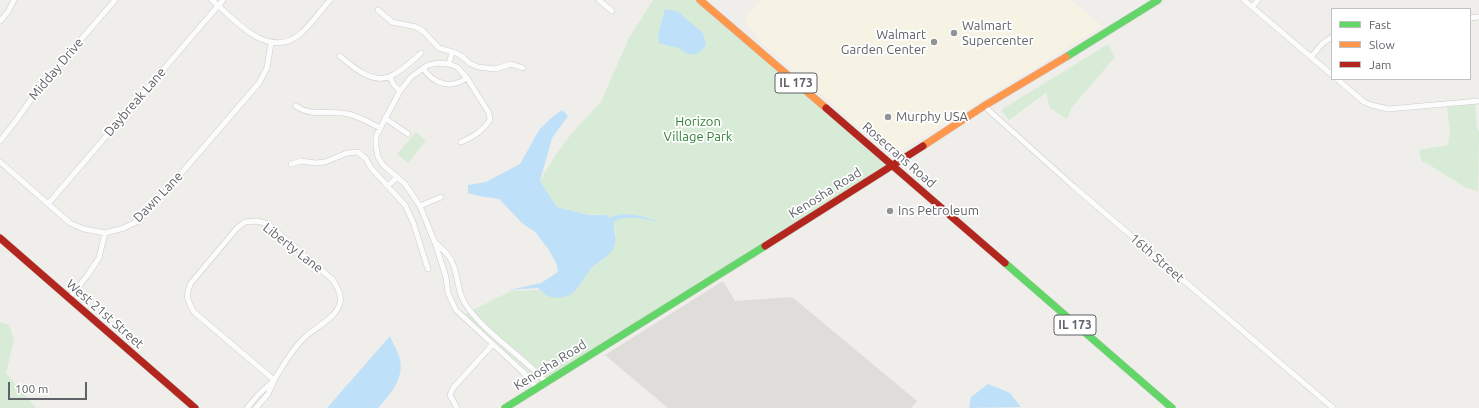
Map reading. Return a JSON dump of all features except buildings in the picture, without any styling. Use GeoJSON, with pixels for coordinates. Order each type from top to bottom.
{"type":"FeatureCollection","features":[{"type":"Feature","properties":{"kind":"street"},"geometry":{"type":"LineString","coordinates":[[0,21],[8,12],[14,0]]}},
{"type":"Feature","properties":{"kind":"street","name":"Midday Drive"},"geometry":{"type":"LineString","coordinates":[[0,141],[36,92],[115,0]]}},
{"type":"Feature","properties":{"kind":"street"},"geometry":{"type":"LineString","coordinates":[[212,0],[256,37],[271,43],[287,41],[299,35],[330,0]]}},
{"type":"Feature","properties":{"kind":"street","name":"Daybreak Lane"},"geometry":{"type":"LineString","coordinates":[[48,204],[223,0]]}},
{"type":"Feature","properties":{"kind":"street"},"geometry":{"type":"LineString","coordinates":[[599,0],[612,11]]}},
{"type":"Feature","properties":{"kind":"street","name":"Rosecrans Road"},"geometry":{"type":"LineString","coordinates":[[700,0],[1172,408]]}},
{"type":"Feature","properties":{"kind":"street","name":"Kenosha Road"},"geometry":{"type":"LineString","coordinates":[[505,408],[893,166],[984,106],[1108,32],[1158,0]]}},
{"type":"Feature","properties":{"kind":"street"},"geometry":{"type":"LineString","coordinates":[[1244,0],[1331,74]]}},
{"type":"Feature","properties":{"kind":"street"},"geometry":{"type":"LineString","coordinates":[[1252,7],[1258,0]]}},
{"type":"Feature","properties":{"kind":"street"},"geometry":{"type":"LineString","coordinates":[[378,10],[392,22],[416,27],[423,31],[438,48],[463,57],[478,67],[495,69],[511,64],[523,68]]}},
{"type":"Feature","properties":{"kind":"street"},"geometry":{"type":"LineString","coordinates":[[1311,57],[1322,44],[1331,37]]}},
{"type":"Feature","properties":{"kind":"street","name":"Dawn Lane"},"geometry":{"type":"LineString","coordinates":[[0,162],[75,226],[105,233],[131,225],[138,221],[153,206],[259,83],[267,68],[271,43]]}},
{"type":"Feature","properties":{"kind":"street"},"geometry":{"type":"LineString","coordinates":[[448,64],[452,52]]}},
{"type":"Feature","properties":{"kind":"street"},"geometry":{"type":"LineString","coordinates":[[340,56],[356,69],[378,78],[390,77],[421,53]]}},
{"type":"Feature","properties":{"kind":"street"},"geometry":{"type":"LineString","coordinates":[[461,142],[482,130],[490,120],[490,113],[467,78],[456,67],[438,62],[423,68],[411,77],[400,90],[376,136],[378,157],[383,166],[405,184],[420,206],[435,243],[446,277],[448,293],[456,310],[494,344],[537,388]]}},
{"type":"Feature","properties":{"kind":"street"},"geometry":{"type":"LineString","coordinates":[[423,68],[431,78],[443,84],[456,84],[467,78]]}},
{"type":"Feature","properties":{"kind":"street"},"geometry":{"type":"LineString","coordinates":[[390,77],[394,85],[400,90]]}},
{"type":"Feature","properties":{"kind":"street"},"geometry":{"type":"LineString","coordinates":[[1338,80],[1364,102],[1388,109],[1479,101]]}},
{"type":"Feature","properties":{"kind":"street"},"geometry":{"type":"LineString","coordinates":[[296,106],[313,114],[335,112],[348,114],[358,117],[380,128]]}},
{"type":"Feature","properties":{"kind":"street","name":"16th Street"},"geometry":{"type":"LineString","coordinates":[[984,106],[1079,191],[1333,408]]}},
{"type":"Feature","properties":{"kind":"street"},"geometry":{"type":"LineString","coordinates":[[385,118],[408,134]]}},
{"type":"Feature","properties":{"kind":"street"},"geometry":{"type":"LineString","coordinates":[[291,164],[301,161],[316,163],[325,162],[347,153],[358,152],[366,159],[371,168],[405,205],[413,222],[428,269]]}},
{"type":"Feature","properties":{"kind":"street"},"geometry":{"type":"LineString","coordinates":[[388,186],[397,177]]}},
{"type":"Feature","properties":{"kind":"street"},"geometry":{"type":"LineString","coordinates":[[420,206],[441,197]]}},
{"type":"Feature","properties":{"kind":"street","name":"Liberty Lane"},"geometry":{"type":"LineString","coordinates":[[256,408],[268,394],[274,380],[293,351],[304,338],[335,313],[340,303],[339,290],[333,280],[268,224],[257,221],[245,222],[237,228],[191,283],[187,291],[187,300],[194,312],[274,380]]}},
{"type":"Feature","properties":{"kind":"street"},"geometry":{"type":"LineString","coordinates":[[69,298],[99,258],[105,233]]}},
{"type":"Feature","properties":{"kind":"street","name":"West 21st Street"},"geometry":{"type":"LineString","coordinates":[[0,238],[194,408]]}},
{"type":"Feature","properties":{"kind":"street"},"geometry":{"type":"LineString","coordinates":[[435,243],[448,254],[452,261],[460,292],[468,308],[482,323],[531,366],[546,382]]}},
{"type":"Feature","properties":{"kind":"street"},"geometry":{"type":"LineString","coordinates":[[457,408],[450,395],[453,388],[494,344]]}},
{"type":"Feature","properties":{"kind":"street","name":"Liberty Lane"},"geometry":{"type":"LineString","coordinates":[[247,408],[264,388],[274,380]]}},
{"type":"Feature","properties":{"kind":"shaded area"},"geometry":{"type":"Polygon","coordinates":[[[761,0],[1071,0],[1102,26],[902,150],[894,153],[878,144],[762,43],[744,19],[761,0]]]}},
{"type":"Feature","properties":{"kind":"shaded area"},"geometry":{"type":"Polygon","coordinates":[[[723,281],[735,301],[792,297],[917,401],[911,408],[668,408],[605,355],[723,281]]]}},
{"type":"Feature","properties":{"kind":"green space","name":"Horizon Village Park"},"geometry":{"type":"Polygon","coordinates":[[[653,0],[700,0],[893,166],[542,384],[465,314],[511,291],[540,290],[547,296],[591,269],[606,257],[616,233],[613,224],[614,222],[622,218],[630,217],[646,221],[629,214],[610,218],[598,214],[589,215],[557,207],[540,181],[555,156],[572,133],[601,102],[628,40],[653,0]]]}},
{"type":"Feature","properties":{"kind":"green space"},"geometry":{"type":"Polygon","coordinates":[[[1108,44],[1115,57],[1072,107],[1067,119],[1050,108],[1046,93],[1009,120],[1001,110],[1108,44]]]}},
{"type":"Feature","properties":{"kind":"green space"},"geometry":{"type":"Polygon","coordinates":[[[1475,104],[1477,128],[1479,132],[1478,191],[1466,188],[1428,164],[1422,162],[1419,150],[1448,145],[1450,131],[1447,107],[1475,104]]]}},
{"type":"Feature","properties":{"kind":"green space"},"geometry":{"type":"Polygon","coordinates":[[[416,132],[426,141],[408,163],[397,154],[416,132]]]}},
{"type":"Feature","properties":{"kind":"green space"},"geometry":{"type":"Polygon","coordinates":[[[0,322],[9,325],[14,340],[6,373],[36,408],[0,408],[0,322]]]}},
{"type":"Feature","properties":{"kind":"water"},"geometry":{"type":"Polygon","coordinates":[[[665,9],[677,11],[703,33],[706,44],[698,53],[689,54],[681,49],[659,43],[658,36],[665,9]]]}},
{"type":"Feature","properties":{"kind":"water"},"geometry":{"type":"Polygon","coordinates":[[[562,110],[568,116],[552,138],[540,181],[557,207],[589,215],[606,215],[610,218],[628,214],[641,216],[659,222],[625,218],[614,222],[615,244],[611,252],[590,270],[576,290],[563,297],[555,298],[544,294],[538,288],[509,290],[541,283],[558,272],[557,265],[549,250],[535,232],[522,223],[499,199],[468,193],[468,185],[486,182],[520,164],[539,130],[562,110]]]}},
{"type":"Feature","properties":{"kind":"water"},"geometry":{"type":"Polygon","coordinates":[[[390,336],[401,363],[399,378],[383,403],[378,408],[327,408],[390,336]]]}},
{"type":"Feature","properties":{"kind":"water"},"geometry":{"type":"Polygon","coordinates":[[[988,384],[1010,393],[1021,407],[969,408],[971,397],[988,384]]]}},
{"type":"Feature","properties":{"kind":"traffic: fast"},"geometry":{"type":"LineString","coordinates":[[1066,57],[1158,0]]}},
{"type":"Feature","properties":{"kind":"traffic: fast"},"geometry":{"type":"LineString","coordinates":[[505,408],[765,246]]}},
{"type":"Feature","properties":{"kind":"traffic: fast"},"geometry":{"type":"LineString","coordinates":[[1005,263],[1172,408]]}},
{"type":"Feature","properties":{"kind":"traffic: slow"},"geometry":{"type":"LineString","coordinates":[[700,0],[826,108]]}},
{"type":"Feature","properties":{"kind":"traffic: slow"},"geometry":{"type":"LineString","coordinates":[[923,146],[984,106],[1066,57]]}},
{"type":"Feature","properties":{"kind":"traffic: jam"},"geometry":{"type":"LineString","coordinates":[[826,108],[1005,263]]}},
{"type":"Feature","properties":{"kind":"traffic: jam"},"geometry":{"type":"LineString","coordinates":[[765,246],[923,146]]}},
{"type":"Feature","properties":{"kind":"traffic: jam"},"geometry":{"type":"LineString","coordinates":[[0,238],[195,408]]}},
{"type":"Feature","properties":{"kind":"place","name":"Walmart Supercenter"},"geometry":{"type":"Point","coordinates":[954,33]}},
{"type":"Feature","properties":{"kind":"place","name":"Walmart Garden Center"},"geometry":{"type":"Point","coordinates":[934,42]}},
{"type":"Feature","properties":{"kind":"place","name":"Murphy USA"},"geometry":{"type":"Point","coordinates":[888,117]}},
{"type":"Feature","properties":{"kind":"place","name":"Ins Petroleum"},"geometry":{"type":"Point","coordinates":[890,211]}}]}
